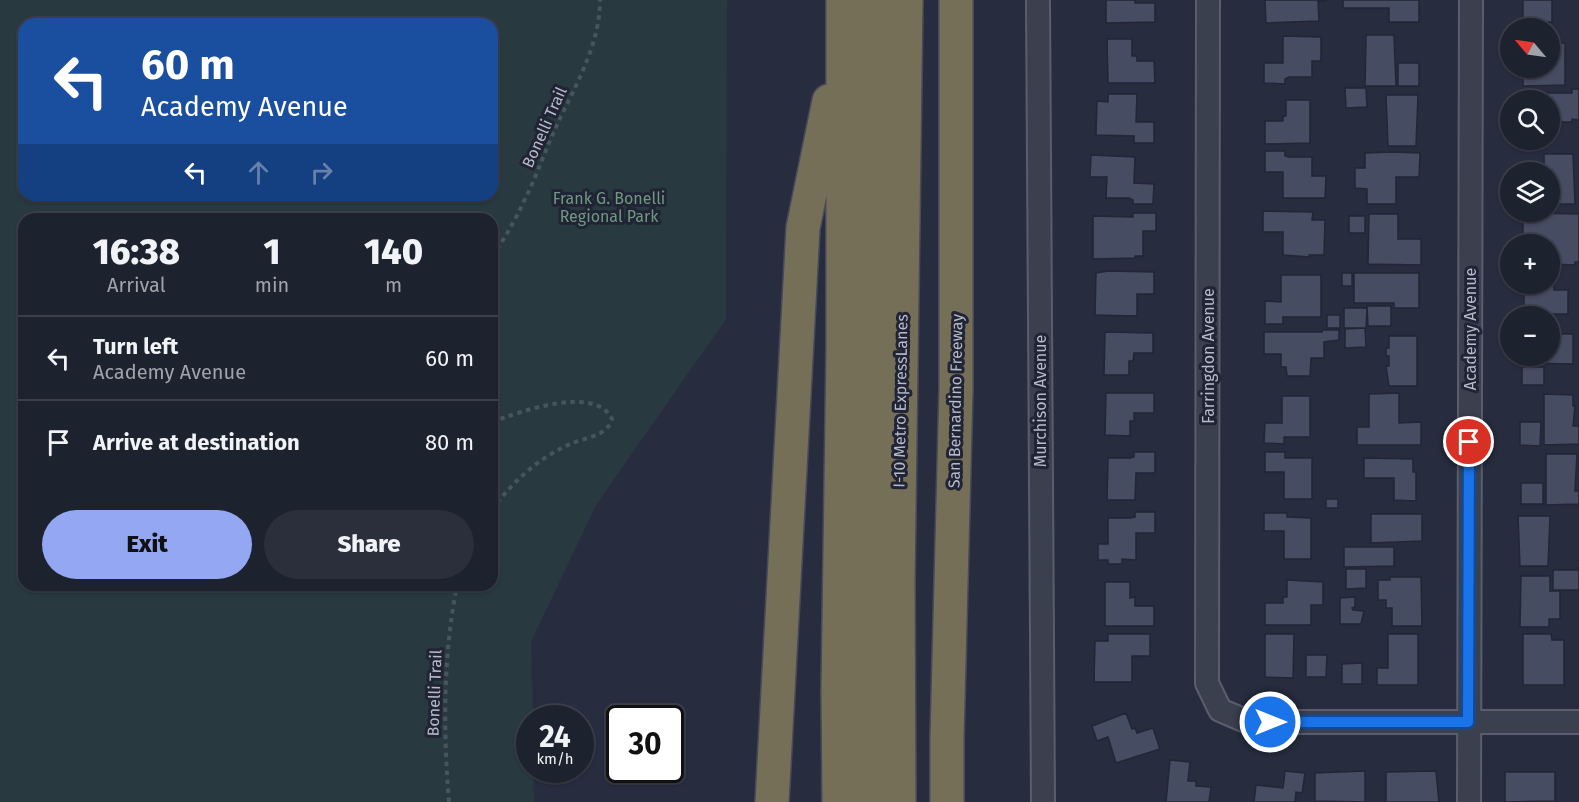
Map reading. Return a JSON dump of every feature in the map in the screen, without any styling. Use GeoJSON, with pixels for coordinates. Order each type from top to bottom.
{"type":"FeatureCollection","features":[{"type":"Feature","properties":{"kind":"highway"},"geometry":{"type":"LineString","coordinates":[[839,802],[843,0]]}},
{"type":"Feature","properties":{"kind":"highway","name":"I-10 Metro ExpressLanes"},"geometry":{"type":"LineString","coordinates":[[866,802],[876,0]]}},
{"type":"Feature","properties":{"kind":"highway","name":"I-10 Metro ExpressLanes"},"geometry":{"type":"LineString","coordinates":[[899,802],[898,549],[906,0]]}},
{"type":"Feature","properties":{"kind":"highway","name":"San Bernardino Freeway"},"geometry":{"type":"LineString","coordinates":[[947,802],[946,738],[956,389],[956,0]]}},
{"type":"Feature","properties":{"kind":"highway"},"geometry":{"type":"LineString","coordinates":[[772,802],[803,228],[843,34]]}},
{"type":"Feature","properties":{"kind":"street","name":"Murchison Avenue"},"geometry":{"type":"LineString","coordinates":[[1038,0],[1043,802]]}},
{"type":"Feature","properties":{"kind":"street","name":"Farringdon Avenue"},"geometry":{"type":"LineString","coordinates":[[1208,0],[1207,683],[1220,710],[1248,722],[1468,722]]}},
{"type":"Feature","properties":{"kind":"street","name":"Academy Avenue"},"geometry":{"type":"LineString","coordinates":[[1469,802],[1471,0]]}},
{"type":"Feature","properties":{"kind":"street"},"geometry":{"type":"LineString","coordinates":[[1468,722],[1579,722]]}},
{"type":"Feature","properties":{"kind":"path","name":"Bonelli Trail"},"geometry":{"type":"LineString","coordinates":[[498,247],[526,199],[554,130],[588,59],[600,17],[600,0]]}},
{"type":"Feature","properties":{"kind":"path"},"geometry":{"type":"LineString","coordinates":[[498,420],[542,407],[579,402],[599,405],[612,418],[611,423],[602,432],[571,444],[532,467],[518,478],[498,502]]}},
{"type":"Feature","properties":{"kind":"path","name":"Bonelli Trail"},"geometry":{"type":"LineString","coordinates":[[449,802],[445,764],[445,693],[449,634],[456,591]]}},
{"type":"Feature","properties":{"kind":"green space","name":"Frank G. Bonelli Regional Park"},"geometry":{"type":"Polygon","coordinates":[[[0,0],[727,0],[726,319],[596,505],[531,642],[533,705],[516,705],[516,783],[533,783],[534,802],[0,802],[0,0]]]}},
{"type":"Feature","properties":{"kind":"building"},"geometry":{"type":"Polygon","coordinates":[[[1106,0],[1155,3],[1155,22],[1106,23],[1106,0]]]}},
{"type":"Feature","properties":{"kind":"building"},"geometry":{"type":"Polygon","coordinates":[[[1265,0],[1326,1],[1318,1],[1319,21],[1266,23],[1265,0]]]}},
{"type":"Feature","properties":{"kind":"building"},"geometry":{"type":"Polygon","coordinates":[[[1343,0],[1419,0],[1419,22],[1389,22],[1389,8],[1343,8],[1343,0]]]}},
{"type":"Feature","properties":{"kind":"building"},"geometry":{"type":"Polygon","coordinates":[[[1523,0],[1552,0],[1552,18],[1523,18],[1523,0]]]}},
{"type":"Feature","properties":{"kind":"building"},"geometry":{"type":"Polygon","coordinates":[[[1366,35],[1394,35],[1396,86],[1365,86],[1366,35]]]}},
{"type":"Feature","properties":{"kind":"building"},"geometry":{"type":"Polygon","coordinates":[[[1283,36],[1321,37],[1321,61],[1312,61],[1312,77],[1289,77],[1285,79],[1285,84],[1264,83],[1264,63],[1283,63],[1283,36]]]}},
{"type":"Feature","properties":{"kind":"building"},"geometry":{"type":"Polygon","coordinates":[[[1107,39],[1132,39],[1132,56],[1137,56],[1137,61],[1154,61],[1155,83],[1108,83],[1107,39]]]}},
{"type":"Feature","properties":{"kind":"building"},"geometry":{"type":"Polygon","coordinates":[[[1560,43],[1565,43],[1565,85],[1523,86],[1523,78],[1560,78],[1560,43]]]}},
{"type":"Feature","properties":{"kind":"building"},"geometry":{"type":"Polygon","coordinates":[[[1398,63],[1419,63],[1419,86],[1398,86],[1398,63]]]}},
{"type":"Feature","properties":{"kind":"building"},"geometry":{"type":"Polygon","coordinates":[[[1345,88],[1366,88],[1367,107],[1346,108],[1345,88]]]}},
{"type":"Feature","properties":{"kind":"building"},"geometry":{"type":"Polygon","coordinates":[[[1572,89],[1579,89],[1579,120],[1560,122],[1560,93],[1572,93],[1572,89]]]}},
{"type":"Feature","properties":{"kind":"building"},"geometry":{"type":"Polygon","coordinates":[[[1108,94],[1137,94],[1136,122],[1154,122],[1154,143],[1134,143],[1134,136],[1096,135],[1097,101],[1108,102],[1108,94]]]}},
{"type":"Feature","properties":{"kind":"building"},"geometry":{"type":"Polygon","coordinates":[[[1386,95],[1418,95],[1416,146],[1388,146],[1386,95]]]}},
{"type":"Feature","properties":{"kind":"building"},"geometry":{"type":"Polygon","coordinates":[[[1286,100],[1310,100],[1310,143],[1265,144],[1265,121],[1283,121],[1283,116],[1286,116],[1286,100]]]}},
{"type":"Feature","properties":{"kind":"building"},"geometry":{"type":"Polygon","coordinates":[[[1265,151],[1285,151],[1285,156],[1289,157],[1312,157],[1312,176],[1326,176],[1325,198],[1283,198],[1283,172],[1265,172],[1265,151]]]}},
{"type":"Feature","properties":{"kind":"building"},"geometry":{"type":"Polygon","coordinates":[[[1365,153],[1420,153],[1419,177],[1396,177],[1396,204],[1367,204],[1367,189],[1355,188],[1355,168],[1365,168],[1365,153]]]}},
{"type":"Feature","properties":{"kind":"building"},"geometry":{"type":"Polygon","coordinates":[[[1544,154],[1573,154],[1575,204],[1560,204],[1560,162],[1544,162],[1544,154]]]}},
{"type":"Feature","properties":{"kind":"building"},"geometry":{"type":"Polygon","coordinates":[[[1091,155],[1135,157],[1134,183],[1154,184],[1153,204],[1133,204],[1133,200],[1129,198],[1106,198],[1107,177],[1090,177],[1091,155]]]}},
{"type":"Feature","properties":{"kind":"building"},"geometry":{"type":"Polygon","coordinates":[[[1263,211],[1313,212],[1312,220],[1325,220],[1324,255],[1309,255],[1310,257],[1283,255],[1283,232],[1263,232],[1263,211]]]}},
{"type":"Feature","properties":{"kind":"building"},"geometry":{"type":"Polygon","coordinates":[[[1133,213],[1156,213],[1156,231],[1143,231],[1143,256],[1093,259],[1093,216],[1133,217],[1133,213]]]}},
{"type":"Feature","properties":{"kind":"building"},"geometry":{"type":"Polygon","coordinates":[[[1369,214],[1398,214],[1398,239],[1421,239],[1421,265],[1368,264],[1369,214]]]}},
{"type":"Feature","properties":{"kind":"building"},"geometry":{"type":"Polygon","coordinates":[[[1560,214],[1579,214],[1579,262],[1575,262],[1575,265],[1560,264],[1560,234],[1523,234],[1523,222],[1560,222],[1560,214]]]}},
{"type":"Feature","properties":{"kind":"building"},"geometry":{"type":"Polygon","coordinates":[[[1349,216],[1365,216],[1365,233],[1349,233],[1349,216]]]}},
{"type":"Feature","properties":{"kind":"building"},"geometry":{"type":"Polygon","coordinates":[[[1154,272],[1154,294],[1137,294],[1137,316],[1095,315],[1096,273],[1154,272]]]}},
{"type":"Feature","properties":{"kind":"building"},"geometry":{"type":"Polygon","coordinates":[[[1342,273],[1352,273],[1352,286],[1342,286],[1342,273]]]}},
{"type":"Feature","properties":{"kind":"building"},"geometry":{"type":"Polygon","coordinates":[[[1354,273],[1419,273],[1419,308],[1394,308],[1394,303],[1354,303],[1354,273]]]}},
{"type":"Feature","properties":{"kind":"building"},"geometry":{"type":"Polygon","coordinates":[[[1281,275],[1321,275],[1321,317],[1283,317],[1283,324],[1265,324],[1265,301],[1281,302],[1281,275]]]}},
{"type":"Feature","properties":{"kind":"building"},"geometry":{"type":"Polygon","coordinates":[[[1560,290],[1568,290],[1568,314],[1560,314],[1560,306],[1524,306],[1524,294],[1560,294],[1560,290]]]}},
{"type":"Feature","properties":{"kind":"building"},"geometry":{"type":"Polygon","coordinates":[[[1367,306],[1391,306],[1391,326],[1368,326],[1367,306]]]}},
{"type":"Feature","properties":{"kind":"building"},"geometry":{"type":"Polygon","coordinates":[[[1344,308],[1367,308],[1366,328],[1344,328],[1344,308]]]}},
{"type":"Feature","properties":{"kind":"building"},"geometry":{"type":"Polygon","coordinates":[[[1327,315],[1340,315],[1340,328],[1327,328],[1327,315]]]}},
{"type":"Feature","properties":{"kind":"building"},"geometry":{"type":"Polygon","coordinates":[[[1365,328],[1366,347],[1345,348],[1345,329],[1365,328]]]}},
{"type":"Feature","properties":{"kind":"building"},"geometry":{"type":"Polygon","coordinates":[[[1323,330],[1339,330],[1339,340],[1324,342],[1324,358],[1311,358],[1310,376],[1287,376],[1286,367],[1281,367],[1281,354],[1264,354],[1264,332],[1322,332],[1323,330]]]}},
{"type":"Feature","properties":{"kind":"building"},"geometry":{"type":"Polygon","coordinates":[[[1105,332],[1153,333],[1153,353],[1134,353],[1133,361],[1129,361],[1129,375],[1104,375],[1105,332]]]}},
{"type":"Feature","properties":{"kind":"building"},"geometry":{"type":"Polygon","coordinates":[[[1560,334],[1573,334],[1573,364],[1560,364],[1560,334]]]}},
{"type":"Feature","properties":{"kind":"building"},"geometry":{"type":"Polygon","coordinates":[[[1389,336],[1417,336],[1417,386],[1389,386],[1386,366],[1389,366],[1389,356],[1386,356],[1386,348],[1389,348],[1389,336]]]}},
{"type":"Feature","properties":{"kind":"building"},"geometry":{"type":"Polygon","coordinates":[[[1522,367],[1544,367],[1544,385],[1522,385],[1522,367]]]}},
{"type":"Feature","properties":{"kind":"building"},"geometry":{"type":"Polygon","coordinates":[[[1106,393],[1154,393],[1154,413],[1134,413],[1134,421],[1130,421],[1130,436],[1105,435],[1106,393]]]}},
{"type":"Feature","properties":{"kind":"building"},"geometry":{"type":"Polygon","coordinates":[[[1399,393],[1399,423],[1421,422],[1421,445],[1357,445],[1357,427],[1369,427],[1369,394],[1399,393]]]}},
{"type":"Feature","properties":{"kind":"building"},"geometry":{"type":"Polygon","coordinates":[[[1544,394],[1573,395],[1573,406],[1575,406],[1573,426],[1579,426],[1579,444],[1544,445],[1544,394]]]}},
{"type":"Feature","properties":{"kind":"building"},"geometry":{"type":"Polygon","coordinates":[[[1282,396],[1310,396],[1310,437],[1284,437],[1284,444],[1264,443],[1265,423],[1282,423],[1282,396]]]}},
{"type":"Feature","properties":{"kind":"building"},"geometry":{"type":"Polygon","coordinates":[[[1520,422],[1541,422],[1540,446],[1520,445],[1520,422]]]}},
{"type":"Feature","properties":{"kind":"building"},"geometry":{"type":"Polygon","coordinates":[[[1134,452],[1155,452],[1155,473],[1136,473],[1135,500],[1107,500],[1108,458],[1130,458],[1134,457],[1134,452]]]}},
{"type":"Feature","properties":{"kind":"building"},"geometry":{"type":"Polygon","coordinates":[[[1265,452],[1285,452],[1285,458],[1312,458],[1312,499],[1284,499],[1284,472],[1265,472],[1265,452]]]}},
{"type":"Feature","properties":{"kind":"building"},"geometry":{"type":"Polygon","coordinates":[[[1546,454],[1577,454],[1575,491],[1579,491],[1579,504],[1546,505],[1546,454]]]}},
{"type":"Feature","properties":{"kind":"building"},"geometry":{"type":"Polygon","coordinates":[[[1364,458],[1413,459],[1413,472],[1416,472],[1416,501],[1394,500],[1394,478],[1364,478],[1364,458]]]}},
{"type":"Feature","properties":{"kind":"building"},"geometry":{"type":"Polygon","coordinates":[[[1521,483],[1543,483],[1543,504],[1521,504],[1521,483]]]}},
{"type":"Feature","properties":{"kind":"building"},"geometry":{"type":"Polygon","coordinates":[[[1326,499],[1338,499],[1338,508],[1326,508],[1326,499]]]}},
{"type":"Feature","properties":{"kind":"building"},"geometry":{"type":"Polygon","coordinates":[[[1135,512],[1155,512],[1155,533],[1136,533],[1136,560],[1122,559],[1122,564],[1108,564],[1108,560],[1098,560],[1098,544],[1108,544],[1108,518],[1131,518],[1135,517],[1135,512]]]}},
{"type":"Feature","properties":{"kind":"building"},"geometry":{"type":"Polygon","coordinates":[[[1264,513],[1287,513],[1287,517],[1311,518],[1311,559],[1284,559],[1284,531],[1264,531],[1264,513]]]}},
{"type":"Feature","properties":{"kind":"building"},"geometry":{"type":"Polygon","coordinates":[[[1371,514],[1422,514],[1422,541],[1371,543],[1371,514]]]}},
{"type":"Feature","properties":{"kind":"building"},"geometry":{"type":"Polygon","coordinates":[[[1518,516],[1550,516],[1548,566],[1520,566],[1518,516]]]}},
{"type":"Feature","properties":{"kind":"building"},"geometry":{"type":"Polygon","coordinates":[[[1344,547],[1394,547],[1394,566],[1344,567],[1344,547]]]}},
{"type":"Feature","properties":{"kind":"building"},"geometry":{"type":"Polygon","coordinates":[[[1578,568],[1579,589],[1578,590],[1553,590],[1553,570],[1578,570],[1578,568]]]}},
{"type":"Feature","properties":{"kind":"building"},"geometry":{"type":"Polygon","coordinates":[[[1346,569],[1366,569],[1366,588],[1346,589],[1346,569]]]}},
{"type":"Feature","properties":{"kind":"building"},"geometry":{"type":"Polygon","coordinates":[[[1521,576],[1550,576],[1550,591],[1560,591],[1560,619],[1549,619],[1549,627],[1520,627],[1521,576]]]}},
{"type":"Feature","properties":{"kind":"building"},"geometry":{"type":"Polygon","coordinates":[[[1390,577],[1421,577],[1422,626],[1392,626],[1392,608],[1386,608],[1386,600],[1378,600],[1378,580],[1390,580],[1390,577]]]}},
{"type":"Feature","properties":{"kind":"building"},"geometry":{"type":"Polygon","coordinates":[[[1287,580],[1323,582],[1323,605],[1311,605],[1311,625],[1265,625],[1265,603],[1283,603],[1283,597],[1287,597],[1287,580]]]}},
{"type":"Feature","properties":{"kind":"building"},"geometry":{"type":"Polygon","coordinates":[[[1105,582],[1130,582],[1130,598],[1135,597],[1135,606],[1154,606],[1154,626],[1105,626],[1105,582]]]}},
{"type":"Feature","properties":{"kind":"building"},"geometry":{"type":"Polygon","coordinates":[[[1355,597],[1353,610],[1364,611],[1361,624],[1340,624],[1340,598],[1355,597]]]}},
{"type":"Feature","properties":{"kind":"building"},"geometry":{"type":"Polygon","coordinates":[[[1108,634],[1150,634],[1150,656],[1132,656],[1132,682],[1094,682],[1095,641],[1108,641],[1108,634]]]}},
{"type":"Feature","properties":{"kind":"building"},"geometry":{"type":"Polygon","coordinates":[[[1265,634],[1294,634],[1293,678],[1265,677],[1265,634]]]}},
{"type":"Feature","properties":{"kind":"building"},"geometry":{"type":"Polygon","coordinates":[[[1388,634],[1418,634],[1418,685],[1377,685],[1377,668],[1388,668],[1388,634]]]}},
{"type":"Feature","properties":{"kind":"building"},"geometry":{"type":"Polygon","coordinates":[[[1523,634],[1551,634],[1552,640],[1564,640],[1564,685],[1523,685],[1523,634]]]}},
{"type":"Feature","properties":{"kind":"building"},"geometry":{"type":"Polygon","coordinates":[[[1306,655],[1327,655],[1326,677],[1306,677],[1306,655]]]}},
{"type":"Feature","properties":{"kind":"building"},"geometry":{"type":"Polygon","coordinates":[[[1362,663],[1362,684],[1342,684],[1342,664],[1362,663]]]}},
{"type":"Feature","properties":{"kind":"building"},"geometry":{"type":"Polygon","coordinates":[[[1126,713],[1132,729],[1135,728],[1137,733],[1153,728],[1160,749],[1116,763],[1108,737],[1097,741],[1092,726],[1126,713]]]}},
{"type":"Feature","properties":{"kind":"building"},"geometry":{"type":"Polygon","coordinates":[[[1170,760],[1190,762],[1188,781],[1196,781],[1196,786],[1211,787],[1209,802],[1166,802],[1170,760]]]}},
{"type":"Feature","properties":{"kind":"building"},"geometry":{"type":"Polygon","coordinates":[[[1285,771],[1305,773],[1302,793],[1296,792],[1295,802],[1254,802],[1256,785],[1283,788],[1285,771]]]}},
{"type":"Feature","properties":{"kind":"building"},"geometry":{"type":"Polygon","coordinates":[[[1365,771],[1365,802],[1315,801],[1315,773],[1365,771]]]}},
{"type":"Feature","properties":{"kind":"building"},"geometry":{"type":"Polygon","coordinates":[[[1436,771],[1439,802],[1386,802],[1386,772],[1436,771]]]}},
{"type":"Feature","properties":{"kind":"building"},"geometry":{"type":"Polygon","coordinates":[[[1505,772],[1555,772],[1555,801],[1505,802],[1505,772]]]}},
{"type":"Feature","properties":{"kind":"route"},"geometry":{"type":"LineString","coordinates":[[1270,722],[1468,722],[1469,442]]}}]}
